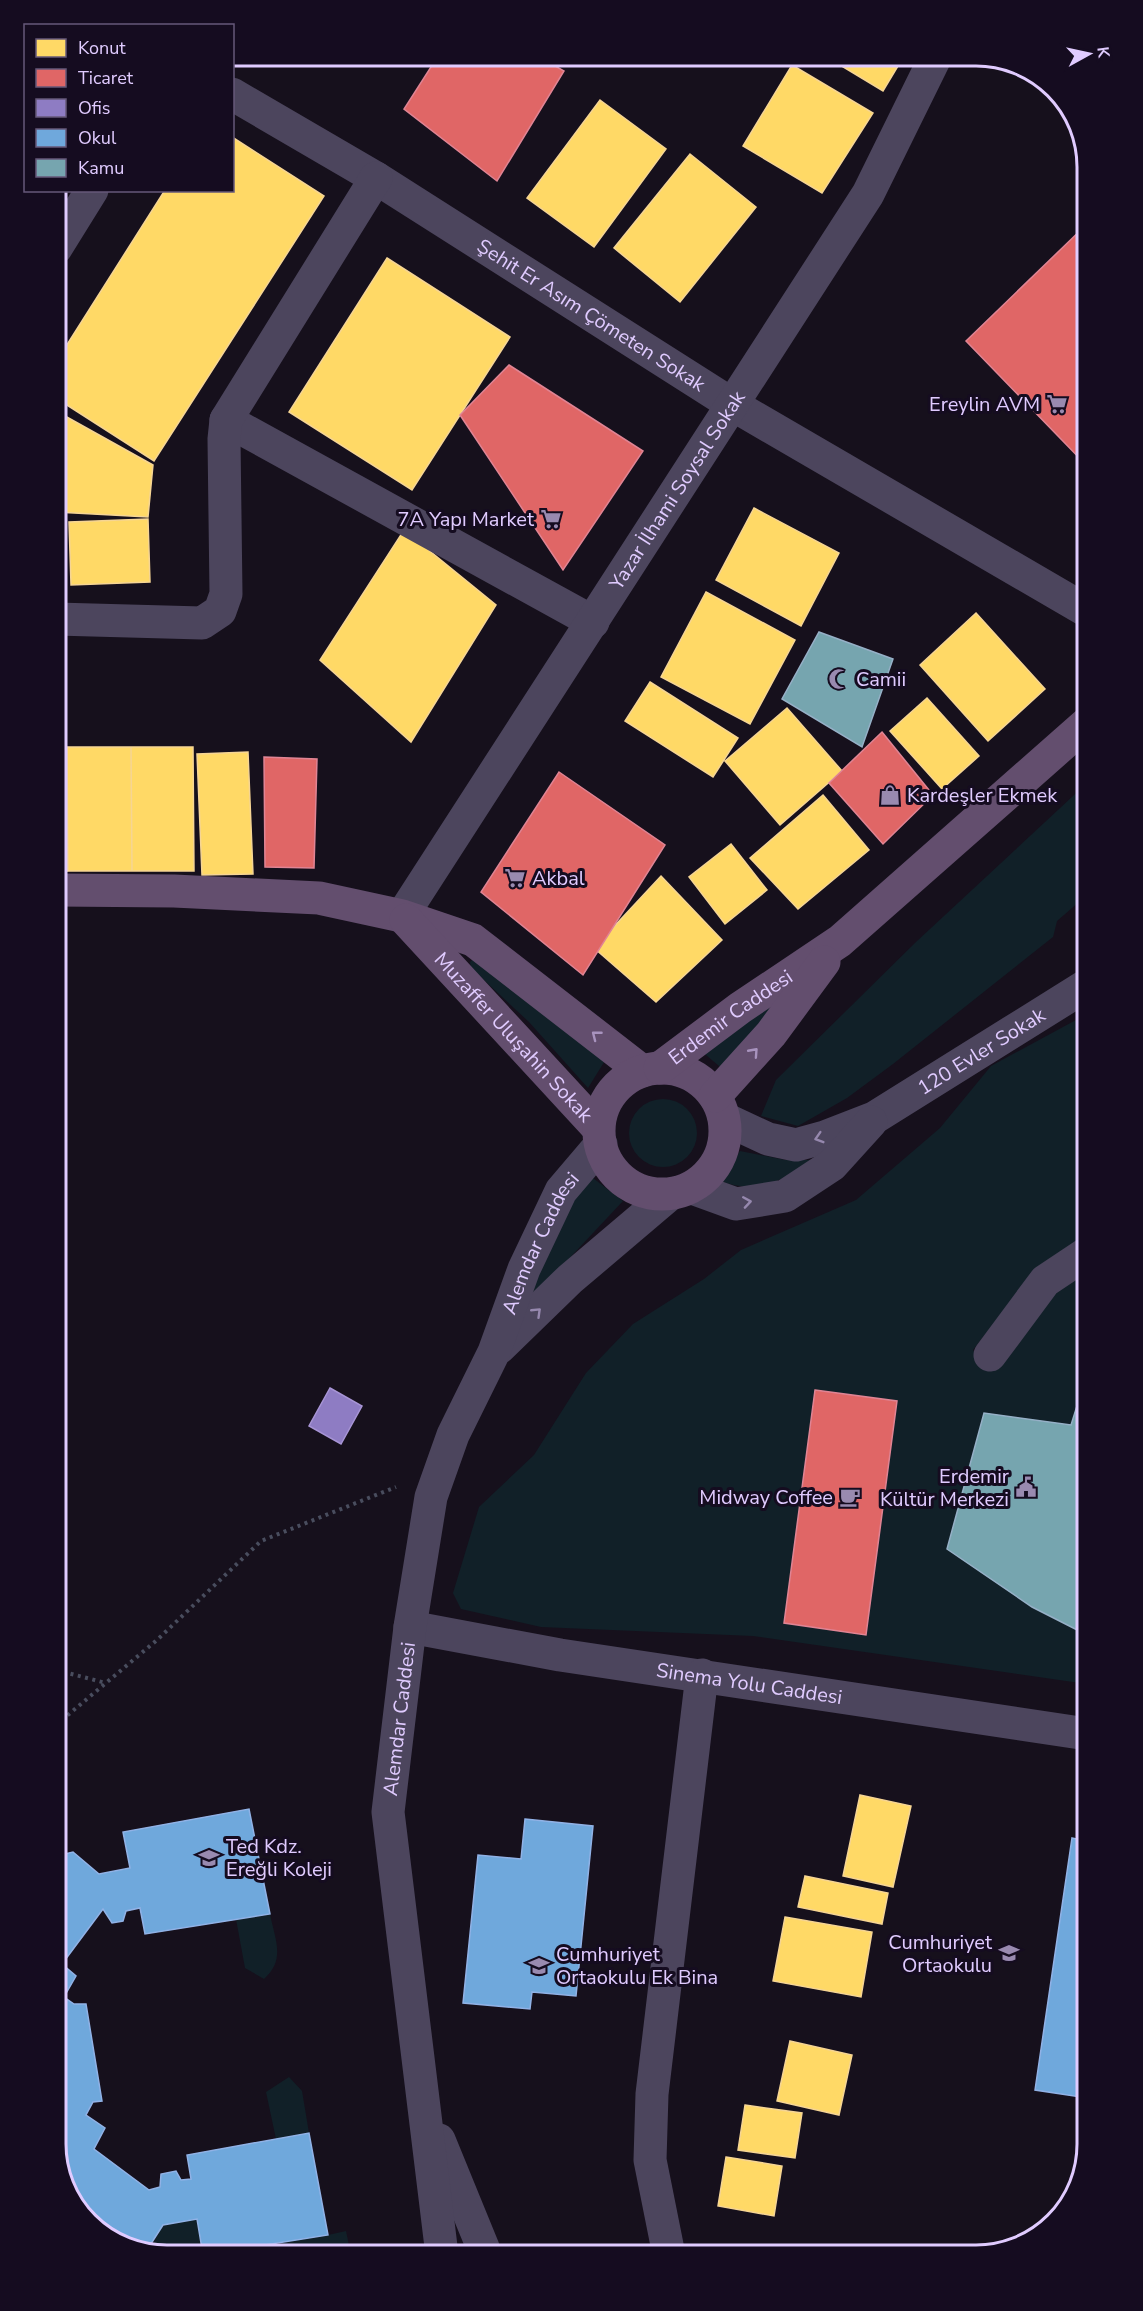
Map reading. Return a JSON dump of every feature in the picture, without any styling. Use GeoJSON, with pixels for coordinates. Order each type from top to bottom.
{"type":"FeatureCollection","features":[{"type":"Feature","properties":{"kind":"main road","name":"Erdemir Caddesi"},"geometry":{"type":"LineString","coordinates":[[651,1070],[840,941],[1077,733]]}},
{"type":"Feature","properties":{"kind":"main road","name":"Muzaffer Uluşahin Sokak"},"geometry":{"type":"LineString","coordinates":[[66,890],[174,891],[319,898],[402,916],[473,940],[651,1070]]}},
{"type":"Feature","properties":{"kind":"main road","name":"Muzaffer Uluşahin Sokak"},"geometry":{"type":"LineString","coordinates":[[402,916],[599,1136]]}},
{"type":"Feature","properties":{"kind":"main road","name":"Erdemir Caddesi"},"geometry":{"type":"LineString","coordinates":[[651,1070],[681,1070],[700,1080],[720,1108],[840,941]]}},
{"type":"Feature","properties":{"kind":"main road","name":"Muzaffer Uluşahin Sokak"},"geometry":{"type":"LineString","coordinates":[[599,1136],[604,1108],[613,1092],[626,1079],[651,1070]]}},
{"type":"Feature","properties":{"kind":"main road","name":"Alemdar Caddesi"},"geometry":{"type":"LineString","coordinates":[[599,1136],[607,1162],[618,1177],[650,1194],[680,1191],[707,1176],[720,1159],[726,1140],[720,1108]]}},
{"type":"Feature","properties":{"kind":"street","name":"Yazar İlhami Soysal Sokak"},"geometry":{"type":"LineString","coordinates":[[402,916],[868,194],[931,66]]}},
{"type":"Feature","properties":{"kind":"street","name":"Şehit Er Asım Çömeten Sokak"},"geometry":{"type":"LineString","coordinates":[[234,95],[376,178],[733,405],[1077,605]]}},
{"type":"Feature","properties":{"kind":"street"},"geometry":{"type":"LineString","coordinates":[[66,619],[202,623],[220,611],[226,594],[224,440],[226,420],[376,178]]}},
{"type":"Feature","properties":{"kind":"street"},"geometry":{"type":"LineString","coordinates":[[66,232],[92,192]]}},
{"type":"Feature","properties":{"kind":"street"},"geometry":{"type":"LineString","coordinates":[[226,420],[593,622]]}},
{"type":"Feature","properties":{"kind":"street","name":"120 Evler Sokak"},"geometry":{"type":"LineString","coordinates":[[720,1108],[768,1139],[795,1144],[874,1118],[1077,992]]}},
{"type":"Feature","properties":{"kind":"street","name":"120 Evler Sokak"},"geometry":{"type":"LineString","coordinates":[[680,1191],[736,1204],[784,1196],[832,1166],[874,1118]]}},
{"type":"Feature","properties":{"kind":"street","name":"Alemdar Caddesi"},"geometry":{"type":"LineString","coordinates":[[441,2245],[388,1812],[410,1627],[430,1497],[453,1435],[494,1352],[524,1269],[561,1191],[599,1136]]}},
{"type":"Feature","properties":{"kind":"street","name":"Alemdar Caddesi"},"geometry":{"type":"LineString","coordinates":[[494,1352],[570,1279],[680,1191]]}},
{"type":"Feature","properties":{"kind":"street"},"geometry":{"type":"LineString","coordinates":[[990,1355],[1045,1281],[1077,1260]]}},
{"type":"Feature","properties":{"kind":"street","name":"Sinema Yolu Caddesi"},"geometry":{"type":"LineString","coordinates":[[410,1627],[560,1655],[1077,1732]]}},
{"type":"Feature","properties":{"kind":"street"},"geometry":{"type":"LineString","coordinates":[[667,2245],[650,2160],[651,2094],[702,1675]]}},
{"type":"Feature","properties":{"kind":"street","name":"Alemdar Caddesi"},"geometry":{"type":"LineString","coordinates":[[422,2098],[482,2245]]}},
{"type":"Feature","properties":{"kind":"path"},"geometry":{"type":"LineString","coordinates":[[66,1717],[158,1640],[261,1541],[398,1486]]}},
{"type":"Feature","properties":{"kind":"path"},"geometry":{"type":"LineString","coordinates":[[66,1673],[106,1683]]}},
{"type":"Feature","properties":{"kind":"shaded area"},"geometry":{"type":"Polygon","coordinates":[[[1077,792],[1077,904],[1057,921],[1053,937],[847,1098],[798,1126],[761,1116],[776,1080],[916,942],[1077,792]]]}},
{"type":"Feature","properties":{"kind":"shaded area"},"geometry":{"type":"Polygon","coordinates":[[[473,959],[606,1059],[588,1088],[529,1022],[471,968],[470,962],[473,959]]]}},
{"type":"Feature","properties":{"kind":"shaded area"},"geometry":{"type":"Polygon","coordinates":[[[809,966],[725,1071],[700,1050],[809,966]]]}},
{"type":"Feature","properties":{"kind":"shaded area"},"geometry":{"type":"Polygon","coordinates":[[[1077,1019],[1077,1245],[1025,1284],[973,1350],[989,1370],[1062,1285],[1077,1274],[1077,1683],[753,1636],[541,1627],[461,1609],[453,1593],[479,1507],[534,1455],[586,1373],[633,1324],[704,1279],[741,1250],[856,1200],[940,1128],[991,1066],[1077,1019]]]}},
{"type":"Feature","properties":{"kind":"shaded area"},"geometry":{"type":"Polygon","coordinates":[[[663,1099],[676,1102],[687,1109],[694,1120],[697,1133],[694,1146],[687,1157],[676,1164],[663,1167],[650,1164],[639,1157],[632,1146],[629,1133],[632,1120],[639,1109],[650,1102],[663,1099]]]}},
{"type":"Feature","properties":{"kind":"shaded area"},"geometry":{"type":"Polygon","coordinates":[[[740,1151],[786,1160],[812,1160],[802,1168],[769,1184],[745,1187],[721,1181],[740,1151]]]}},
{"type":"Feature","properties":{"kind":"shaded area"},"geometry":{"type":"Polygon","coordinates":[[[589,1175],[623,1201],[532,1298],[531,1282],[571,1202],[589,1175]]]}},
{"type":"Feature","properties":{"kind":"shaded area"},"geometry":{"type":"Polygon","coordinates":[[[270,1914],[277,1956],[271,1972],[264,1979],[245,1968],[236,1919],[270,1914]]]}},
{"type":"Feature","properties":{"kind":"shaded area"},"geometry":{"type":"Polygon","coordinates":[[[289,2077],[302,2091],[309,2133],[276,2139],[266,2092],[289,2077]]]}},
{"type":"Feature","properties":{"kind":"shaded area"},"geometry":{"type":"Polygon","coordinates":[[[197,2219],[201,2245],[153,2244],[163,2225],[197,2219]]]}},
{"type":"Feature","properties":{"kind":"shaded area"},"geometry":{"type":"Polygon","coordinates":[[[346,2231],[349,2245],[268,2245],[346,2231]]]}},
{"type":"Feature","properties":{"kind":"building: Konut"},"geometry":{"type":"Polygon","coordinates":[[[791,66],[873,113],[822,193],[743,146],[791,66]]]}},
{"type":"Feature","properties":{"kind":"building: Konut"},"geometry":{"type":"Polygon","coordinates":[[[842,66],[898,66],[883,91],[842,66]]]}},
{"type":"Feature","properties":{"kind":"building: Konut"},"geometry":{"type":"Polygon","coordinates":[[[600,100],[666,149],[594,247],[527,198],[600,100]]]}},
{"type":"Feature","properties":{"kind":"building: Konut"},"geometry":{"type":"Polygon","coordinates":[[[234,138],[324,196],[154,461],[66,404],[66,346],[164,192],[234,192],[234,138]]]}},
{"type":"Feature","properties":{"kind":"building: Konut"},"geometry":{"type":"Polygon","coordinates":[[[690,154],[756,207],[680,302],[614,248],[690,154]]]}},
{"type":"Feature","properties":{"kind":"building: Konut"},"geometry":{"type":"Polygon","coordinates":[[[387,258],[510,337],[412,490],[289,412],[387,258]]]}},
{"type":"Feature","properties":{"kind":"building: Konut"},"geometry":{"type":"Polygon","coordinates":[[[66,417],[153,465],[148,517],[66,513],[66,417]]]}},
{"type":"Feature","properties":{"kind":"building: Konut"},"geometry":{"type":"Polygon","coordinates":[[[754,508],[839,553],[801,626],[716,580],[754,508]]]}},
{"type":"Feature","properties":{"kind":"building: Konut"},"geometry":{"type":"Polygon","coordinates":[[[148,519],[150,582],[71,585],[69,522],[148,519]]]}},
{"type":"Feature","properties":{"kind":"building: Konut"},"geometry":{"type":"Polygon","coordinates":[[[404,530],[496,605],[411,742],[320,660],[404,530]]]}},
{"type":"Feature","properties":{"kind":"building: Konut"},"geometry":{"type":"Polygon","coordinates":[[[706,592],[795,640],[750,724],[661,677],[706,592]]]}},
{"type":"Feature","properties":{"kind":"building: Konut"},"geometry":{"type":"Polygon","coordinates":[[[976,613],[1045,689],[988,741],[920,665],[976,613]]]}},
{"type":"Feature","properties":{"kind":"building: Konut"},"geometry":{"type":"Polygon","coordinates":[[[650,682],[738,738],[713,777],[625,721],[650,682]]]}},
{"type":"Feature","properties":{"kind":"building: Konut"},"geometry":{"type":"Polygon","coordinates":[[[927,698],[979,756],[942,789],[890,731],[927,698]]]}},
{"type":"Feature","properties":{"kind":"building: Konut"},"geometry":{"type":"Polygon","coordinates":[[[787,708],[842,771],[780,825],[725,761],[787,708]]]}},
{"type":"Feature","properties":{"kind":"building: Konut"},"geometry":{"type":"Polygon","coordinates":[[[66,747],[67,747],[68,871],[66,871],[66,747]]]}},
{"type":"Feature","properties":{"kind":"building: Konut"},"geometry":{"type":"Polygon","coordinates":[[[67,747],[131,747],[132,871],[68,871],[67,747]]]}},
{"type":"Feature","properties":{"kind":"building: Konut"},"geometry":{"type":"Polygon","coordinates":[[[131,747],[193,747],[194,871],[132,871],[131,747]]]}},
{"type":"Feature","properties":{"kind":"building: Konut"},"geometry":{"type":"Polygon","coordinates":[[[248,752],[253,874],[202,875],[197,754],[248,752]]]}},
{"type":"Feature","properties":{"kind":"building: Konut"},"geometry":{"type":"Polygon","coordinates":[[[823,795],[869,850],[798,909],[750,858],[823,795]]]}},
{"type":"Feature","properties":{"kind":"building: Konut"},"geometry":{"type":"Polygon","coordinates":[[[731,844],[767,890],[725,924],[689,877],[731,844]]]}},
{"type":"Feature","properties":{"kind":"building: Konut"},"geometry":{"type":"Polygon","coordinates":[[[661,876],[722,940],[656,1002],[594,948],[661,876]]]}},
{"type":"Feature","properties":{"kind":"building: Konut"},"geometry":{"type":"Polygon","coordinates":[[[860,1795],[911,1806],[893,1887],[843,1876],[860,1795]]]}},
{"type":"Feature","properties":{"kind":"building: Konut"},"geometry":{"type":"Polygon","coordinates":[[[805,1876],[888,1893],[882,1924],[798,1907],[805,1876]]]}},
{"type":"Feature","properties":{"kind":"building: Konut"},"geometry":{"type":"Polygon","coordinates":[[[785,1917],[872,1932],[861,1997],[773,1981],[785,1917]]]}},
{"type":"Feature","properties":{"kind":"building: Konut"},"geometry":{"type":"Polygon","coordinates":[[[790,2041],[852,2055],[839,2115],[777,2101],[790,2041]]]}},
{"type":"Feature","properties":{"kind":"building: Konut"},"geometry":{"type":"Polygon","coordinates":[[[745,2105],[802,2113],[795,2158],[738,2150],[745,2105]]]}},
{"type":"Feature","properties":{"kind":"building: Konut"},"geometry":{"type":"Polygon","coordinates":[[[726,2157],[782,2166],[774,2216],[718,2206],[726,2157]]]}},
{"type":"Feature","properties":{"kind":"building: Ticaret"},"geometry":{"type":"Polygon","coordinates":[[[432,66],[555,66],[564,71],[497,181],[404,109],[432,66]]]}},
{"type":"Feature","properties":{"kind":"building: Ticaret","name":"Ereylin AVM"},"geometry":{"type":"Polygon","coordinates":[[[1077,234],[1077,456],[966,341],[1077,234]]]}},
{"type":"Feature","properties":{"kind":"building: Ticaret"},"geometry":{"type":"Polygon","coordinates":[[[509,365],[643,451],[563,570],[460,415],[509,365]]]}},
{"type":"Feature","properties":{"kind":"building: Ticaret"},"geometry":{"type":"Polygon","coordinates":[[[882,732],[933,795],[883,844],[829,783],[882,732]]]}},
{"type":"Feature","properties":{"kind":"building: Ticaret"},"geometry":{"type":"Polygon","coordinates":[[[264,757],[317,759],[314,868],[265,867],[264,757]]]}},
{"type":"Feature","properties":{"kind":"building: Ticaret"},"geometry":{"type":"Polygon","coordinates":[[[559,772],[665,845],[583,975],[481,892],[559,772]]]}},
{"type":"Feature","properties":{"kind":"building: Ticaret"},"geometry":{"type":"Polygon","coordinates":[[[815,1390],[897,1401],[866,1635],[784,1623],[815,1390]]]}},
{"type":"Feature","properties":{"kind":"building: Ofis"},"geometry":{"type":"Polygon","coordinates":[[[330,1388],[362,1406],[341,1444],[309,1426],[330,1388]]]}},
{"type":"Feature","properties":{"kind":"building: Okul"},"geometry":{"type":"Polygon","coordinates":[[[249,1809],[270,1914],[145,1934],[140,1908],[126,1911],[123,1921],[112,1923],[103,1909],[66,1959],[66,1854],[73,1852],[99,1874],[130,1868],[123,1832],[249,1809]]]}},
{"type":"Feature","properties":{"kind":"building: Okul"},"geometry":{"type":"Polygon","coordinates":[[[525,1819],[593,1826],[576,1996],[532,1992],[530,2009],[463,2003],[478,1855],[521,1859],[525,1819]]]}},
{"type":"Feature","properties":{"kind":"building: Okul"},"geometry":{"type":"Polygon","coordinates":[[[1072,1838],[1077,1839],[1077,2096],[1035,2090],[1072,1838]]]}},
{"type":"Feature","properties":{"kind":"building: Okul"},"geometry":{"type":"Polygon","coordinates":[[[66,1967],[76,1976],[66,1994],[66,1967]]]}},
{"type":"Feature","properties":{"kind":"building: Okul"},"geometry":{"type":"Polygon","coordinates":[[[66,1998],[74,2004],[86,2004],[102,2101],[93,2102],[86,2115],[105,2128],[94,2149],[149,2190],[160,2187],[161,2174],[176,2171],[181,2180],[191,2179],[187,2155],[309,2133],[328,2235],[266,2245],[201,2245],[197,2219],[163,2225],[151,2244],[128,2237],[96,2215],[74,2183],[68,2164],[66,2144],[66,1998]]]}},
{"type":"Feature","properties":{"kind":"building: Kamu","name":"Camii"},"geometry":{"type":"Polygon","coordinates":[[[819,632],[893,659],[862,747],[782,699],[819,632]]]}},
{"type":"Feature","properties":{"kind":"building: Kamu","name":"Erdemir Kültür Merkezi"},"geometry":{"type":"Polygon","coordinates":[[[1077,1406],[1077,1630],[1032,1607],[947,1549],[984,1413],[1071,1425],[1077,1406]]]}},
{"type":"Feature","properties":{"kind":"place","name":"Ereylin AVM"},"geometry":{"type":"Point","coordinates":[1057,404]}},
{"type":"Feature","properties":{"kind":"place","name":"7A Yapı Market"},"geometry":{"type":"Point","coordinates":[551,519]}},
{"type":"Feature","properties":{"kind":"place","name":"Camii"},"geometry":{"type":"Point","coordinates":[839,679]}},
{"type":"Feature","properties":{"kind":"place","name":"Kardeşler Ekmek"},"geometry":{"type":"Point","coordinates":[890,795]}},
{"type":"Feature","properties":{"kind":"place","name":"Akbal"},"geometry":{"type":"Point","coordinates":[515,878]}},
{"type":"Feature","properties":{"kind":"place","name":"Erdemir Kültür Merkezi"},"geometry":{"type":"Point","coordinates":[1026,1487]}},
{"type":"Feature","properties":{"kind":"place","name":"Midway Coffee"},"geometry":{"type":"Point","coordinates":[850,1497]}},
{"type":"Feature","properties":{"kind":"place","name":"Ted Kdz. Ereğli Koleji"},"geometry":{"type":"Point","coordinates":[209,1858]}},
{"type":"Feature","properties":{"kind":"place","name":"Cumhuriyet Ortaokulu"},"geometry":{"type":"Point","coordinates":[1009,1953]}},
{"type":"Feature","properties":{"kind":"place","name":"Cumhuriyet Ortaokulu Ek Bina"},"geometry":{"type":"Point","coordinates":[539,1966]}}]}
